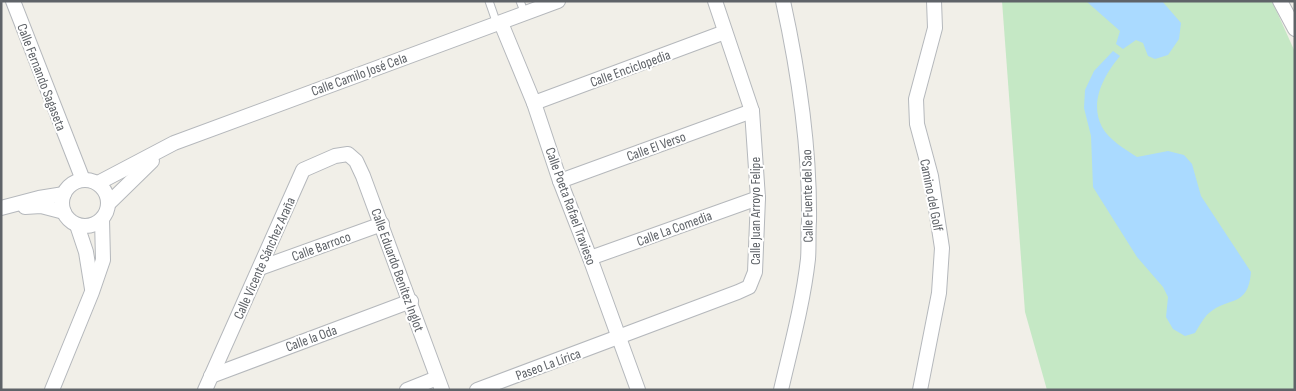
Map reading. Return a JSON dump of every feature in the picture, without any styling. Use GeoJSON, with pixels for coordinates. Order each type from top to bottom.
{"type":"FeatureCollection","features":[{"type":"Feature","properties":{"kind":"street","name":"Calle Fernando Sagaseta"},"geometry":{"type":"LineString","coordinates":[[12,1],[83,180]]}},
{"type":"Feature","properties":{"kind":"street","name":"Calle Camilo José Cela"},"geometry":{"type":"LineString","coordinates":[[98,184],[174,143],[352,76],[499,24],[522,8],[558,1]]}},
{"type":"Feature","properties":{"kind":"street","name":"Calle Juan Arroyo Felipe"},"geometry":{"type":"LineString","coordinates":[[619,337],[749,287],[755,272],[758,198],[752,111],[714,1]]}},
{"type":"Feature","properties":{"kind":"street","name":"Calle Fuente del Sao"},"geometry":{"type":"LineString","coordinates":[[781,390],[795,331],[808,258],[809,180],[804,116],[792,40],[783,1]]}},
{"type":"Feature","properties":{"kind":"street","name":"Camino del Golf"},"geometry":{"type":"LineString","coordinates":[[920,390],[939,293],[942,248],[930,176],[917,124],[916,108],[916,99],[935,28],[934,1]]}},
{"type":"Feature","properties":{"kind":"street"},"geometry":{"type":"LineString","coordinates":[[1280,1],[1295,29]]}},
{"type":"Feature","properties":{"kind":"street","name":"Calle Poeta Rafael Travieso"},"geometry":{"type":"LineString","coordinates":[[499,24],[534,103],[560,181],[638,390]]}},
{"type":"Feature","properties":{"kind":"street","name":"Calle Enciclopedia"},"geometry":{"type":"LineString","coordinates":[[534,103],[726,32]]}},
{"type":"Feature","properties":{"kind":"street","name":"Calle El Verso"},"geometry":{"type":"LineString","coordinates":[[560,181],[752,111]]}},
{"type":"Feature","properties":{"kind":"street","name":"Calle Camilo José Cela"},"geometry":{"type":"LineString","coordinates":[[108,204],[161,151]]}},
{"type":"Feature","properties":{"kind":"street","name":"Calle Fernando Sagaseta"},"geometry":{"type":"LineString","coordinates":[[66,191],[71,153]]}},
{"type":"Feature","properties":{"kind":"street","name":"Calle Eduardo Benítez Inglot"},"geometry":{"type":"LineString","coordinates":[[348,154],[356,161],[382,224],[440,384]]}},
{"type":"Feature","properties":{"kind":"street","name":"Calle Vicente Sánchez Araña"},"geometry":{"type":"LineString","coordinates":[[205,390],[303,170],[335,156],[348,154]]}},
{"type":"Feature","properties":{"kind":"street"},"geometry":{"type":"LineString","coordinates":[[3,207],[66,191],[78,181],[83,180],[98,184],[106,192],[107,212],[102,219],[90,226],[72,222],[62,206],[66,191]]}},
{"type":"Feature","properties":{"kind":"street","name":"Calle La Comedia"},"geometry":{"type":"LineString","coordinates":[[590,258],[758,198]]}},
{"type":"Feature","properties":{"kind":"street"},"geometry":{"type":"LineString","coordinates":[[3,207],[41,206],[64,212]]}},
{"type":"Feature","properties":{"kind":"street"},"geometry":{"type":"LineString","coordinates":[[52,390],[92,292],[102,260],[102,219]]}},
{"type":"Feature","properties":{"kind":"street"},"geometry":{"type":"LineString","coordinates":[[77,224],[86,252],[92,292]]}},
{"type":"Feature","properties":{"kind":"street","name":"Calle Barroco"},"geometry":{"type":"LineString","coordinates":[[260,268],[382,224]]}},
{"type":"Feature","properties":{"kind":"street","name":"Calle la Oda"},"geometry":{"type":"LineString","coordinates":[[211,376],[410,301]]}},
{"type":"Feature","properties":{"kind":"street","name":"Paseo La Lírica"},"geometry":{"type":"LineString","coordinates":[[477,390],[619,337]]}},
{"type":"Feature","properties":{"kind":"street"},"geometry":{"type":"LineString","coordinates":[[407,390],[440,384]]}},
{"type":"Feature","properties":{"kind":"lane"},"geometry":{"type":"LineString","coordinates":[[489,1],[499,24]]}},
{"type":"Feature","properties":{"kind":"green space"},"geometry":{"type":"Polygon","coordinates":[[[1002,1],[1272,1],[1295,52],[1295,390],[1047,390],[1025,312],[1002,1]]]}},
{"type":"Feature","properties":{"kind":"water"},"geometry":{"type":"Polygon","coordinates":[[[1086,1],[1162,1],[1181,23],[1179,39],[1168,55],[1155,59],[1148,56],[1143,43],[1136,40],[1123,49],[1116,44],[1120,31],[1086,1]]]}},
{"type":"Feature","properties":{"kind":"water"},"geometry":{"type":"Polygon","coordinates":[[[1113,51],[1120,56],[1100,89],[1097,108],[1098,118],[1105,132],[1137,157],[1168,151],[1184,155],[1192,164],[1201,196],[1251,272],[1246,291],[1242,296],[1216,308],[1203,320],[1195,333],[1185,336],[1173,329],[1166,317],[1168,297],[1163,287],[1137,257],[1093,187],[1091,136],[1084,108],[1085,90],[1094,71],[1113,51]]]}}]}
